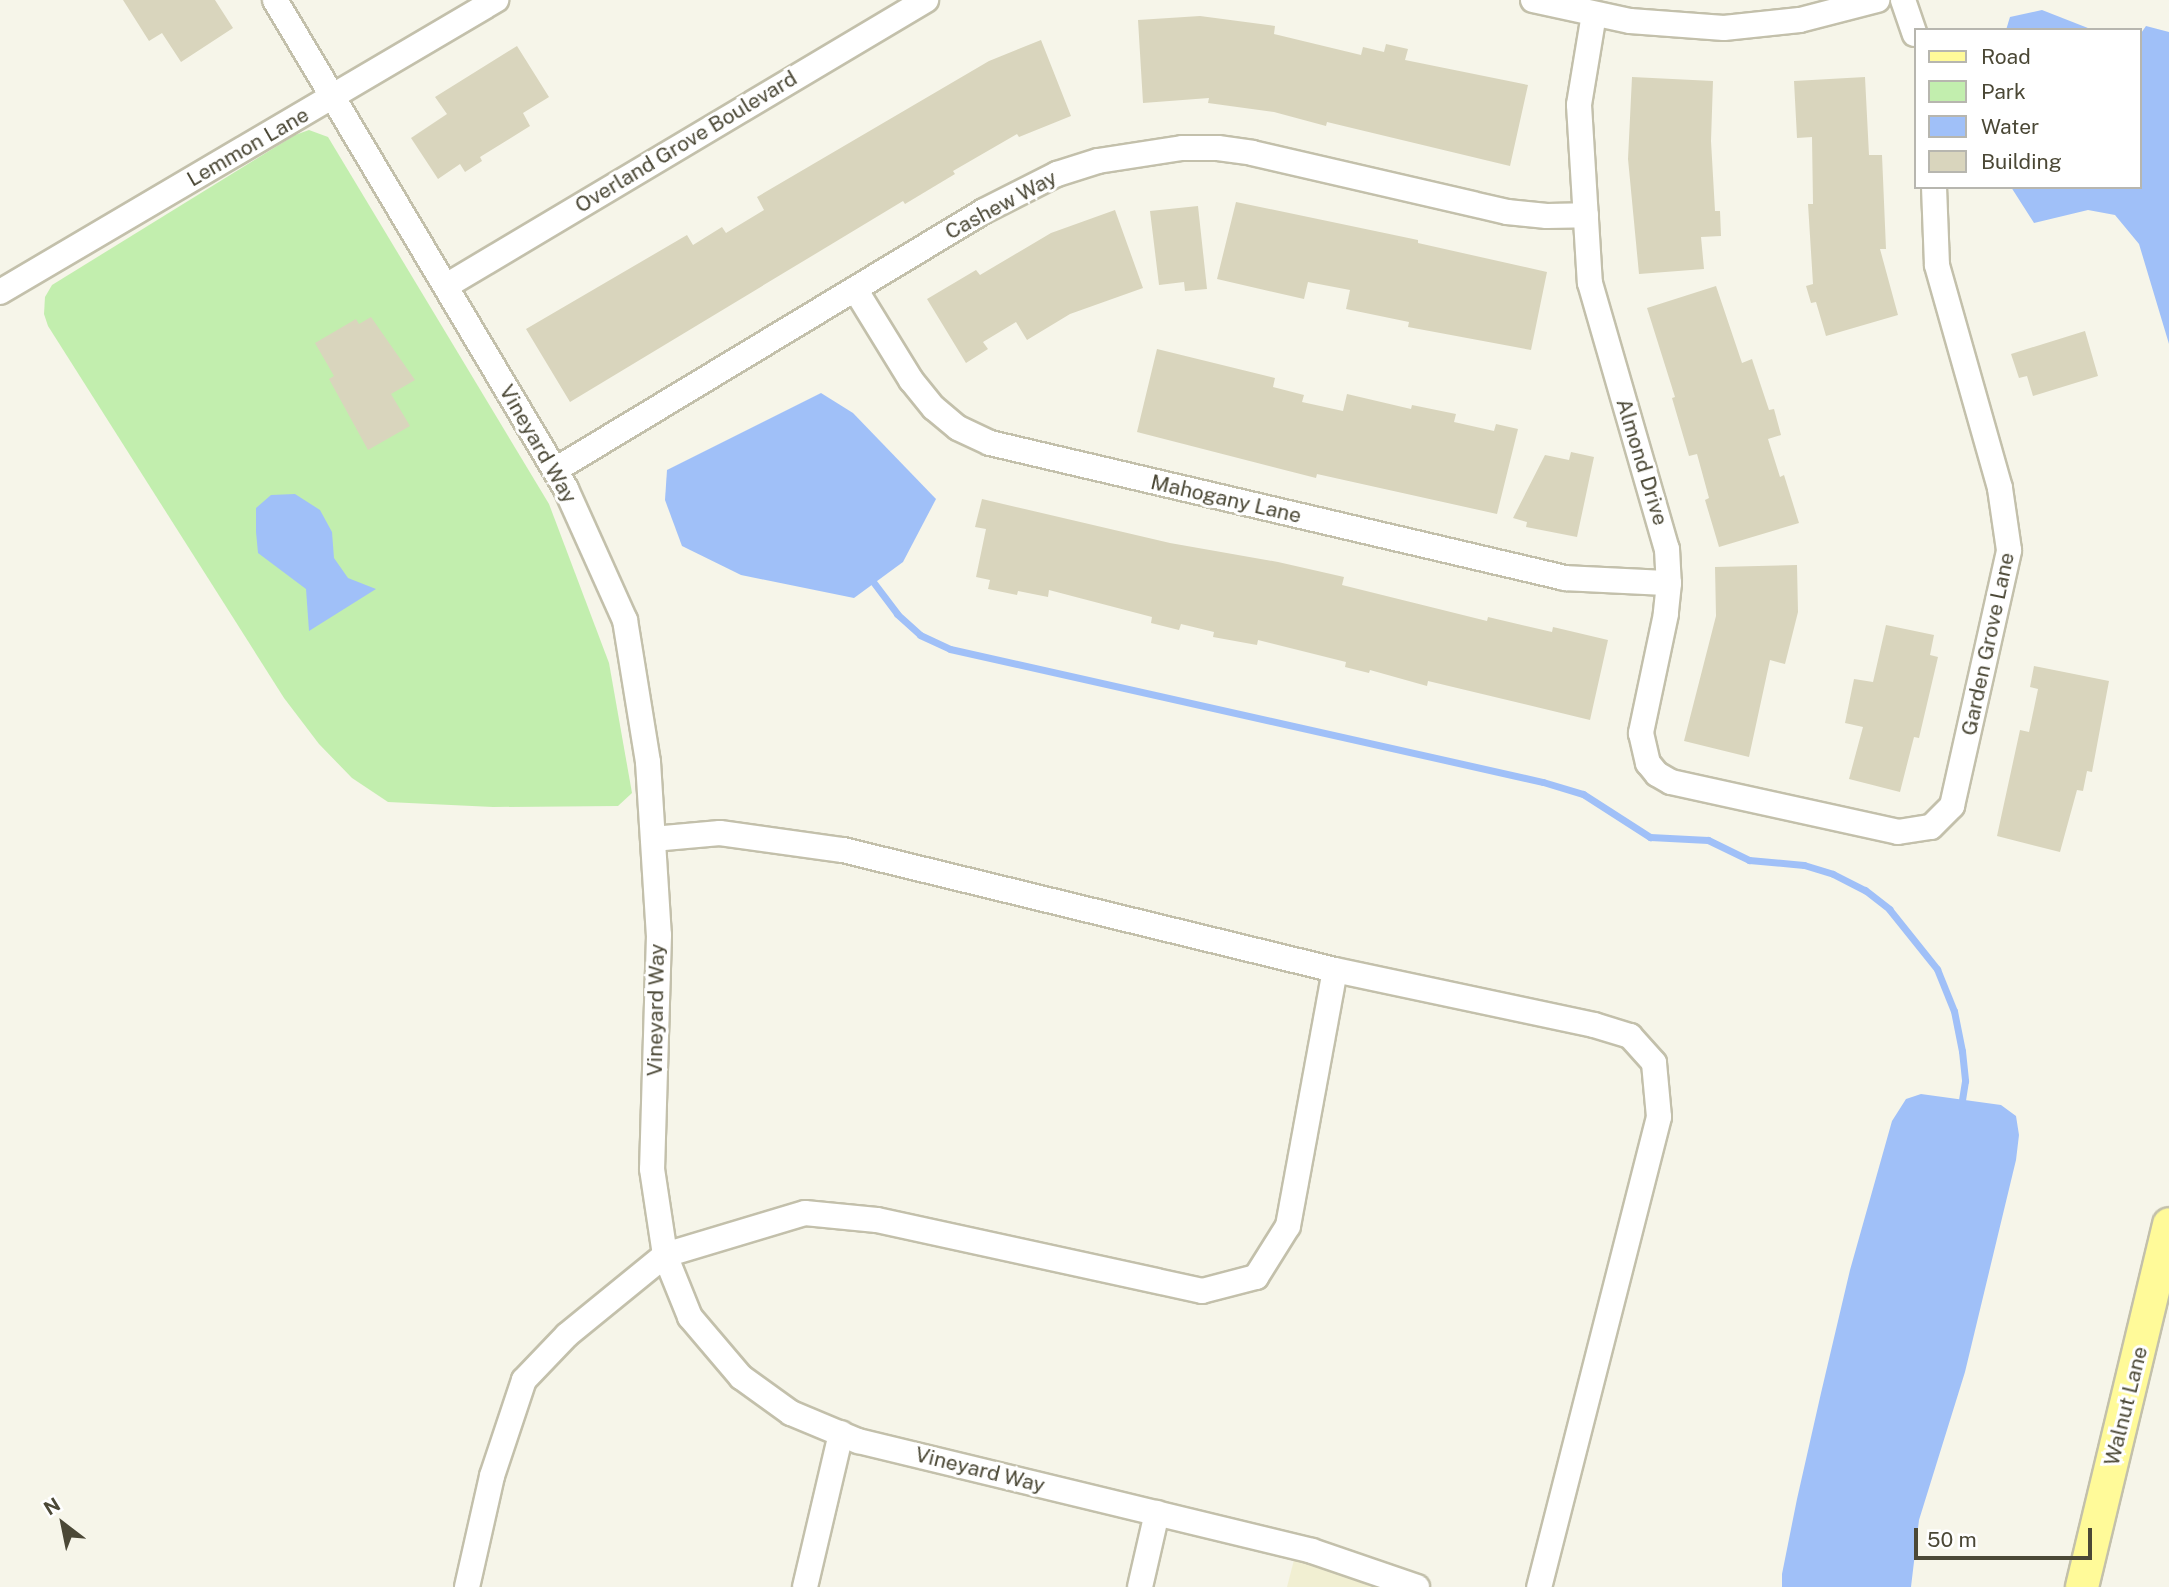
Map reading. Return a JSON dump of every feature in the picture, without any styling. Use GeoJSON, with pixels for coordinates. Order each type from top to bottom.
{"type":"FeatureCollection","features":[{"type":"Feature","properties":{"kind":"main road","name":"Walnut Lane"},"geometry":{"type":"LineString","coordinates":[[2082,1587],[2169,1224]]}},
{"type":"Feature","properties":{"kind":"street","name":"Vineyard Way"},"geometry":{"type":"LineString","coordinates":[[275,0],[555,470],[625,620],[648,762],[659,935],[652,1169],[665,1255],[690,1317],[741,1377],[791,1413],[858,1440],[1312,1550],[1417,1587]]}},
{"type":"Feature","properties":{"kind":"street","name":"Lemmon Lane"},"geometry":{"type":"LineString","coordinates":[[0,292],[334,98],[496,0]]}},
{"type":"Feature","properties":{"kind":"street","name":"Overland Grove Boulevard"},"geometry":{"type":"LineString","coordinates":[[446,286],[926,0]]}},
{"type":"Feature","properties":{"kind":"street"},"geometry":{"type":"LineString","coordinates":[[1533,0],[1665,26],[1724,28],[1800,20],[1877,0]]}},
{"type":"Feature","properties":{"kind":"street"},"geometry":{"type":"LineString","coordinates":[[1903,0],[1913,28]]}},
{"type":"Feature","properties":{"kind":"street","name":"Almond Drive"},"geometry":{"type":"LineString","coordinates":[[1594,14],[1579,105],[1590,283],[1595,307],[1660,516],[1667,549],[1669,583],[1666,614],[1641,733],[1642,747],[1648,763],[1657,774],[1671,782],[1787,807]]}},
{"type":"Feature","properties":{"kind":"street","name":"Cashew Way"},"geometry":{"type":"LineString","coordinates":[[555,470],[984,211],[1057,174],[1098,161],[1182,148],[1252,153],[1530,215],[1586,215]]}},
{"type":"Feature","properties":{"kind":"street","name":"Garden Grove Lane"},"geometry":{"type":"LineString","coordinates":[[1787,807],[1898,832],[1914,832],[1930,828],[1952,806],[2009,550],[2000,488],[1937,265],[1934,189]]}},
{"type":"Feature","properties":{"kind":"street","name":"Mahogany Lane"},"geometry":{"type":"LineString","coordinates":[[856,289],[911,380],[933,408],[958,428],[990,443],[1564,578],[1669,583]]}},
{"type":"Feature","properties":{"kind":"street"},"geometry":{"type":"LineString","coordinates":[[653,839],[720,833],[843,850],[1335,970],[1594,1025],[1630,1036],[1654,1063],[1659,1117],[1539,1587]]}},
{"type":"Feature","properties":{"kind":"street"},"geometry":{"type":"LineString","coordinates":[[467,1587],[492,1476],[524,1380],[567,1335],[665,1255],[805,1213],[877,1220],[1202,1291],[1256,1277],[1288,1226],[1335,970]]}},
{"type":"Feature","properties":{"kind":"street"},"geometry":{"type":"LineString","coordinates":[[805,1587],[841,1433]]}},
{"type":"Feature","properties":{"kind":"street"},"geometry":{"type":"LineString","coordinates":[[1140,1587],[1157,1513]]}},
{"type":"Feature","properties":{"kind":"shaded area"},"geometry":{"type":"Polygon","coordinates":[[[1295,1556],[1388,1587],[1287,1587],[1295,1556]]]}},
{"type":"Feature","properties":{"kind":"green space"},"geometry":{"type":"Polygon","coordinates":[[[309,130],[328,137],[549,504],[609,663],[632,793],[618,806],[493,807],[388,802],[352,778],[319,744],[284,698],[48,326],[44,314],[45,297],[52,285],[295,135],[309,130]]]}},
{"type":"Feature","properties":{"kind":"water"},"geometry":{"type":"Polygon","coordinates":[[[2042,10],[2088,28],[2007,28],[2010,17],[2042,10]]]}},
{"type":"Feature","properties":{"kind":"water"},"geometry":{"type":"Polygon","coordinates":[[[2146,26],[2169,32],[2169,344],[2139,244],[2115,215],[2088,210],[2034,223],[2012,189],[2141,189],[2141,33],[2146,26]]]}},
{"type":"Feature","properties":{"kind":"water"},"geometry":{"type":"Polygon","coordinates":[[[821,393],[853,413],[936,499],[903,562],[854,598],[741,575],[682,546],[665,500],[667,470],[821,393]]]}},
{"type":"Feature","properties":{"kind":"water"},"geometry":{"type":"Polygon","coordinates":[[[295,494],[320,510],[332,532],[334,558],[348,578],[376,589],[309,631],[306,589],[258,553],[256,508],[271,495],[295,494]]]}},
{"type":"Feature","properties":{"kind":"water"},"geometry":{"type":"Polygon","coordinates":[[[1921,1094],[2001,1105],[2016,1116],[2019,1135],[2016,1160],[1965,1372],[1919,1520],[1911,1587],[1782,1587],[1782,1574],[1797,1499],[1850,1270],[1892,1121],[1906,1099],[1921,1094]]]}},
{"type":"Feature","properties":{"kind":"building"},"geometry":{"type":"Polygon","coordinates":[[[123,0],[215,0],[233,28],[181,62],[162,33],[149,41],[123,0]]]}},
{"type":"Feature","properties":{"kind":"building"},"geometry":{"type":"Polygon","coordinates":[[[1200,16],[1275,26],[1274,34],[1361,55],[1363,47],[1384,52],[1386,44],[1408,49],[1405,60],[1528,85],[1510,166],[1327,122],[1326,126],[1274,112],[1208,103],[1209,98],[1143,103],[1138,20],[1200,16]]]}},
{"type":"Feature","properties":{"kind":"building"},"geometry":{"type":"Polygon","coordinates":[[[1041,40],[1071,116],[1019,137],[1017,134],[953,171],[955,174],[905,204],[903,201],[570,402],[526,329],[687,235],[693,245],[722,227],[726,233],[764,210],[757,197],[989,61],[1041,40]]]}},
{"type":"Feature","properties":{"kind":"building"},"geometry":{"type":"Polygon","coordinates":[[[517,46],[549,97],[523,113],[530,126],[480,157],[482,161],[465,172],[460,164],[438,179],[411,138],[447,114],[435,97],[517,46]]]}},
{"type":"Feature","properties":{"kind":"building"},"geometry":{"type":"Polygon","coordinates":[[[1632,77],[1713,81],[1711,141],[1715,211],[1720,211],[1721,236],[1701,237],[1704,269],[1639,274],[1628,159],[1632,77]]]}},
{"type":"Feature","properties":{"kind":"building"},"geometry":{"type":"Polygon","coordinates":[[[1865,77],[1869,155],[1882,155],[1886,249],[1880,249],[1898,315],[1826,336],[1816,302],[1811,303],[1806,286],[1813,284],[1808,204],[1813,204],[1812,137],[1797,138],[1794,81],[1865,77]]]}},
{"type":"Feature","properties":{"kind":"building"},"geometry":{"type":"Polygon","coordinates":[[[1236,202],[1418,240],[1418,243],[1547,272],[1531,350],[1408,327],[1409,322],[1346,309],[1350,290],[1308,282],[1304,299],[1217,279],[1236,202]]]}},
{"type":"Feature","properties":{"kind":"building"},"geometry":{"type":"Polygon","coordinates":[[[1198,206],[1207,289],[1185,291],[1184,282],[1159,285],[1150,211],[1198,206]]]}},
{"type":"Feature","properties":{"kind":"building"},"geometry":{"type":"Polygon","coordinates":[[[1115,210],[1143,288],[1070,314],[1027,340],[1016,322],[983,342],[988,349],[966,363],[927,299],[976,270],[980,275],[1051,233],[1115,210]]]}},
{"type":"Feature","properties":{"kind":"building"},"geometry":{"type":"Polygon","coordinates":[[[1716,286],[1742,363],[1752,359],[1769,410],[1774,409],[1781,435],[1768,439],[1780,477],[1784,475],[1799,523],[1719,547],[1705,500],[1709,498],[1697,454],[1689,456],[1672,398],[1675,397],[1647,308],[1716,286]]]}},
{"type":"Feature","properties":{"kind":"building"},"geometry":{"type":"Polygon","coordinates":[[[371,317],[415,380],[391,394],[410,426],[368,450],[329,379],[334,376],[315,343],[356,319],[359,324],[371,317]]]}},
{"type":"Feature","properties":{"kind":"building"},"geometry":{"type":"Polygon","coordinates":[[[2085,331],[2098,376],[2033,396],[2027,376],[2019,378],[2011,354],[2085,331]]]}},
{"type":"Feature","properties":{"kind":"building"},"geometry":{"type":"Polygon","coordinates":[[[1157,349],[1275,378],[1273,387],[1304,395],[1302,402],[1343,411],[1347,394],[1411,409],[1412,405],[1456,414],[1454,422],[1494,431],[1496,424],[1518,429],[1497,514],[1317,474],[1316,478],[1137,432],[1157,349]]]}},
{"type":"Feature","properties":{"kind":"building"},"geometry":{"type":"Polygon","coordinates":[[[1571,452],[1594,457],[1577,537],[1526,527],[1527,522],[1513,518],[1545,455],[1569,460],[1571,452]]]}},
{"type":"Feature","properties":{"kind":"building"},"geometry":{"type":"Polygon","coordinates":[[[982,499],[1170,543],[1344,577],[1342,585],[1487,621],[1488,617],[1552,632],[1553,627],[1608,640],[1590,720],[1428,681],[1427,686],[1370,670],[1369,673],[1345,667],[1346,662],[1258,640],[1257,645],[1213,637],[1214,632],[1181,624],[1179,630],[1151,623],[1152,617],[1049,590],[1048,597],[1018,591],[1017,595],[988,589],[990,580],[976,577],[986,529],[975,527],[982,499]]]}},
{"type":"Feature","properties":{"kind":"building"},"geometry":{"type":"Polygon","coordinates":[[[1797,565],[1798,612],[1785,664],[1770,660],[1749,757],[1684,741],[1716,616],[1715,567],[1797,565]]]}},
{"type":"Feature","properties":{"kind":"building"},"geometry":{"type":"Polygon","coordinates":[[[1886,625],[1934,635],[1930,655],[1938,657],[1919,738],[1914,737],[1900,792],[1849,779],[1863,727],[1845,723],[1854,679],[1873,682],[1886,625]]]}},
{"type":"Feature","properties":{"kind":"building"},"geometry":{"type":"Polygon","coordinates":[[[2034,666],[2109,681],[2092,772],[2087,771],[2083,791],[2077,790],[2060,852],[1997,836],[2020,730],[2029,732],[2038,689],[2030,687],[2034,666]]]}},
{"type":"Feature","properties":{"kind":"waterway"},"geometry":{"type":"LineString","coordinates":[[874,583],[897,614],[920,635],[950,649],[1543,782],[1583,794],[1650,837],[1708,840],[1749,860],[1804,865],[1833,874],[1865,890],[1889,909],[1937,969],[1954,1011],[1962,1051],[1965,1081],[1962,1100]]}}]}
